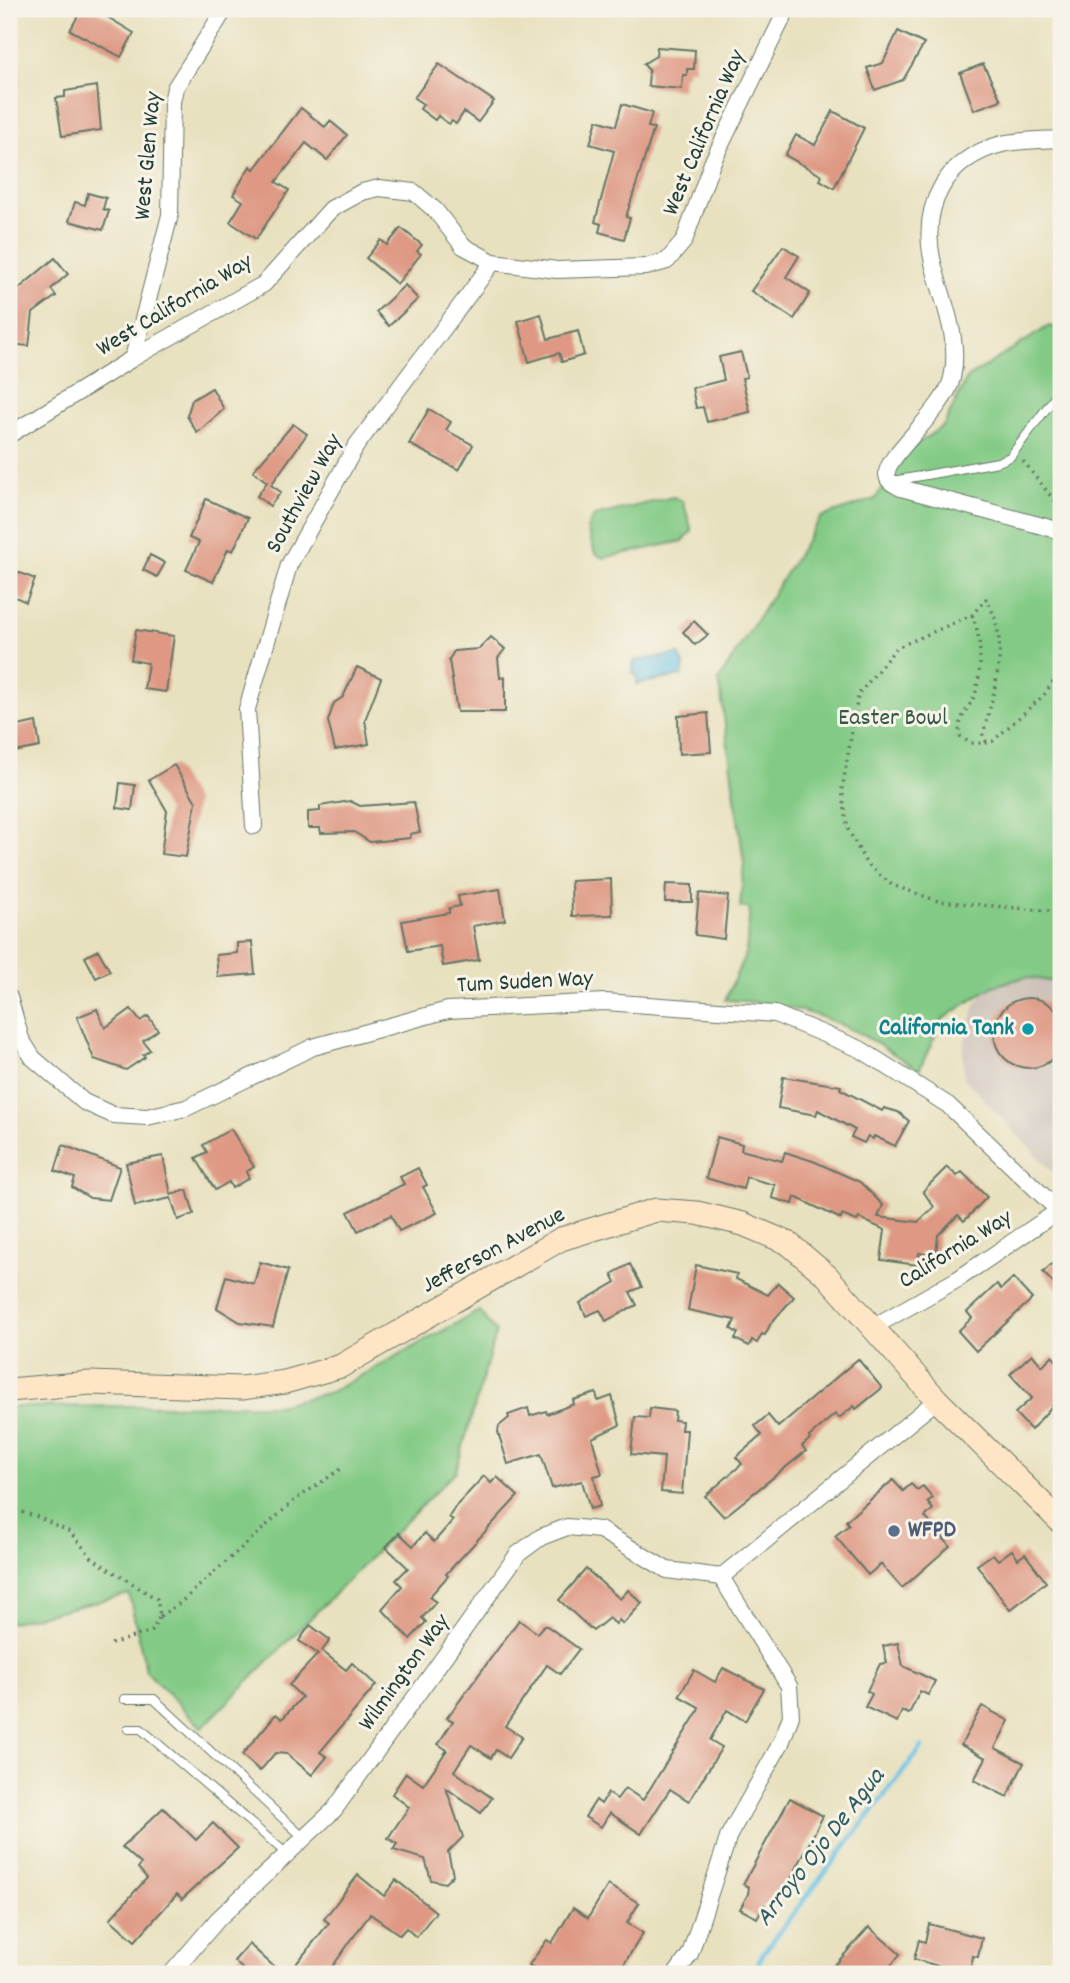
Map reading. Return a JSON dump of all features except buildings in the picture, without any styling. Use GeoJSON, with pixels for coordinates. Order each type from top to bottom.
{"type":"FeatureCollection","features":[{"type":"Feature","properties":{"kind":"street","name":"West Glen Way"},"geometry":{"type":"LineString","coordinates":[[133,358],[170,215],[172,102],[175,88],[225,9]]}},
{"type":"Feature","properties":{"kind":"street","name":"West California Way"},"geometry":{"type":"LineString","coordinates":[[9,435],[133,358],[264,284],[331,209],[362,192],[379,188],[414,191],[435,210],[463,246],[494,262],[557,271],[646,267],[667,261],[684,240],[712,163],[787,9]]}},
{"type":"Feature","properties":{"kind":"street"},"geometry":{"type":"LineString","coordinates":[[1061,139],[1001,144],[979,154],[945,180],[932,205],[927,229],[932,261],[954,345],[952,380],[944,400],[887,468],[890,482],[913,492],[1061,531]]}},
{"type":"Feature","properties":{"kind":"street","name":"Southview Way"},"geometry":{"type":"LineString","coordinates":[[254,826],[247,709],[289,565],[356,446],[494,262]]}},
{"type":"Feature","properties":{"kind":"street","name":"Tum Suden Way"},"geometry":{"type":"LineString","coordinates":[[9,998],[21,1039],[33,1058],[83,1102],[113,1115],[147,1117],[186,1108],[313,1047],[448,1010],[605,1002],[775,1014],[860,1049],[948,1105],[1060,1210]]}},
{"type":"Feature","properties":{"kind":"street","name":"Jefferson Avenue"},"geometry":{"type":"LineString","coordinates":[[9,1390],[90,1383],[242,1388],[285,1382],[341,1366],[561,1239],[656,1210],[697,1213],[731,1221],[788,1242],[827,1276],[937,1400],[1061,1522]]}},
{"type":"Feature","properties":{"kind":"street","name":"California Way"},"geometry":{"type":"LineString","coordinates":[[873,1327],[958,1279],[1060,1210]]}},
{"type":"Feature","properties":{"kind":"street"},"geometry":{"type":"LineString","coordinates":[[676,1974],[690,1954],[729,1835],[781,1743],[791,1716],[789,1686],[721,1577],[937,1400]]}},
{"type":"Feature","properties":{"kind":"street","name":"Wilmington Way"},"geometry":{"type":"LineString","coordinates":[[171,1974],[218,1919],[334,1810],[519,1554],[541,1537],[567,1527],[600,1530],[667,1570],[721,1577]]}},
{"type":"Feature","properties":{"kind":"lane"},"geometry":{"type":"LineString","coordinates":[[890,482],[998,462],[1016,452],[1061,389]]}},
{"type":"Feature","properties":{"kind":"lane"},"geometry":{"type":"LineString","coordinates":[[124,1699],[153,1699],[304,1838]]}},
{"type":"Feature","properties":{"kind":"lane"},"geometry":{"type":"LineString","coordinates":[[128,1728],[141,1729],[288,1855]]}},
{"type":"Feature","properties":{"kind":"path"},"geometry":{"type":"LineString","coordinates":[[1016,452],[1061,509]]}},
{"type":"Feature","properties":{"kind":"path"},"geometry":{"type":"LineString","coordinates":[[993,741],[986,741],[983,735],[998,667],[1001,639],[997,617],[986,599],[972,615],[896,648],[858,695],[842,790],[848,830],[866,863],[892,884],[938,901],[1061,912]]}},
{"type":"Feature","properties":{"kind":"path"},"geometry":{"type":"LineString","coordinates":[[972,615],[981,641],[976,690],[958,725],[960,736],[970,743],[993,741],[1044,695],[1061,670]]}},
{"type":"Feature","properties":{"kind":"path"},"geometry":{"type":"LineString","coordinates":[[111,1644],[152,1631],[160,1616],[180,1603],[295,1500],[341,1469]]}},
{"type":"Feature","properties":{"kind":"path"},"geometry":{"type":"LineString","coordinates":[[9,1508],[38,1517],[70,1532],[93,1559],[157,1600],[160,1616]]}},
{"type":"Feature","properties":{"kind":"shaded area"},"geometry":{"type":"Polygon","coordinates":[[[1025,977],[1061,983],[1061,1181],[964,1078],[963,1049],[975,1004],[993,985],[1025,977]]]}},
{"type":"Feature","properties":{"kind":"green space","name":"Easter Bowl"},"geometry":{"type":"Polygon","coordinates":[[[1049,326],[1061,328],[1061,983],[1025,977],[993,986],[943,1019],[919,1070],[866,1037],[819,1016],[756,1002],[725,1000],[746,953],[750,909],[740,907],[744,863],[719,680],[821,517],[875,499],[907,451],[944,425],[967,378],[1049,326]]]}},
{"type":"Feature","properties":{"kind":"green space"},"geometry":{"type":"Polygon","coordinates":[[[673,497],[683,501],[692,531],[683,541],[603,558],[595,553],[587,528],[594,516],[673,497]]]}},
{"type":"Feature","properties":{"kind":"green space"},"geometry":{"type":"Polygon","coordinates":[[[479,1311],[496,1332],[456,1471],[202,1728],[146,1671],[129,1594],[9,1623],[9,1407],[277,1405],[331,1392],[479,1311]]]}},
{"type":"Feature","properties":{"kind":"water"},"geometry":{"type":"Polygon","coordinates":[[[679,654],[684,665],[682,676],[637,684],[637,676],[633,673],[634,661],[679,654]]]}},
{"type":"Feature","properties":{"kind":"waterway","name":"Arroyo Ojo De Agua"},"geometry":{"type":"LineString","coordinates":[[754,1974],[763,1953],[922,1747]]}},
{"type":"Feature","properties":{"kind":"place","name":"California Tank"},"geometry":{"type":"Point","coordinates":[1028,1029]}},
{"type":"Feature","properties":{"kind":"place","name":"WFPD"},"geometry":{"type":"Point","coordinates":[894,1531]}}]}
